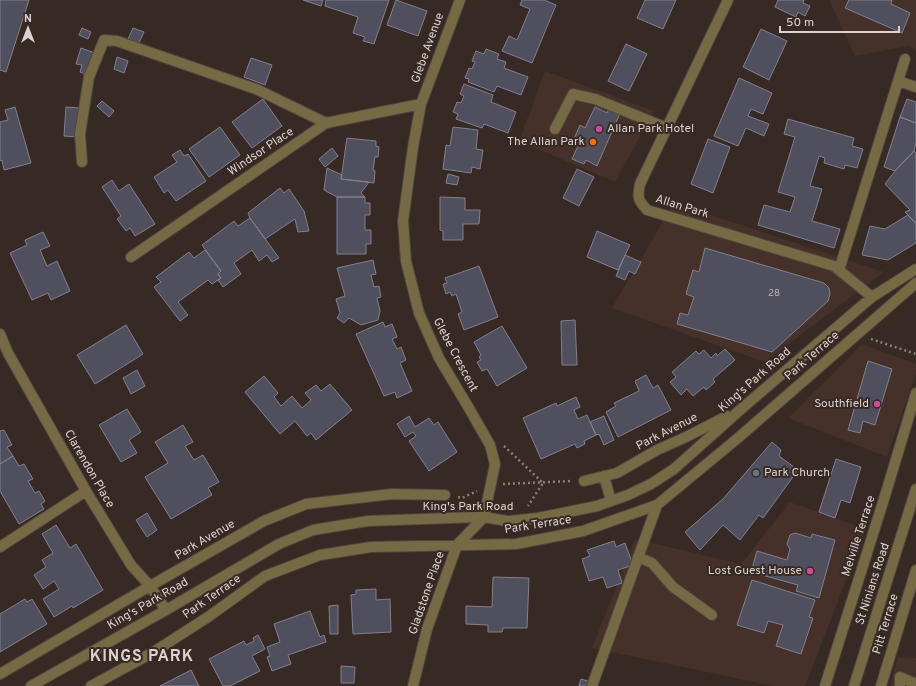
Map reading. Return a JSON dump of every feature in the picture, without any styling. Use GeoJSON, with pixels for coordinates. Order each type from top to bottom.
{"type":"FeatureCollection","features":[{"type":"Feature","properties":{"kind":"street","name":"Glebe Avenue"},"geometry":{"type":"LineString","coordinates":[[421,104],[460,0]]}},
{"type":"Feature","properties":{"kind":"street","name":"Allan Park"},"geometry":{"type":"LineString","coordinates":[[728,0],[640,184],[638,193],[640,202],[647,210],[834,266],[872,297]]}},
{"type":"Feature","properties":{"kind":"street"},"geometry":{"type":"LineString","coordinates":[[82,162],[80,134],[89,77],[104,40],[117,41],[256,89],[326,123]]}},
{"type":"Feature","properties":{"kind":"street"},"geometry":{"type":"LineString","coordinates":[[839,270],[905,59]]}},
{"type":"Feature","properties":{"kind":"street"},"geometry":{"type":"LineString","coordinates":[[898,81],[916,86]]}},
{"type":"Feature","properties":{"kind":"street"},"geometry":{"type":"LineString","coordinates":[[555,129],[573,94],[595,99],[667,128]]}},
{"type":"Feature","properties":{"kind":"street","name":"Windsor Place"},"geometry":{"type":"LineString","coordinates":[[131,257],[326,123],[421,104]]}},
{"type":"Feature","properties":{"kind":"street","name":"Glebe Crescent"},"geometry":{"type":"LineString","coordinates":[[421,104],[413,147],[403,221],[406,261],[419,313],[439,358],[490,445],[495,464],[484,517]]}},
{"type":"Feature","properties":{"kind":"street"},"geometry":{"type":"LineString","coordinates":[[872,297],[916,269]]}},
{"type":"Feature","properties":{"kind":"street","name":"Park Terrace"},"geometry":{"type":"LineString","coordinates":[[91,686],[152,653],[208,617],[265,576],[320,555],[371,547],[516,544],[584,531],[657,505],[916,283]]}},
{"type":"Feature","properties":{"kind":"street","name":"King's Park Road"},"geometry":{"type":"LineString","coordinates":[[31,686],[279,544],[314,530],[368,521],[484,517],[507,521],[538,518],[596,506],[628,495],[651,484],[674,469],[740,410],[872,297]]}},
{"type":"Feature","properties":{"kind":"street","name":"Clarendon Place"},"geometry":{"type":"LineString","coordinates":[[0,334],[8,353],[86,491],[130,565],[150,586],[166,610]]}},
{"type":"Feature","properties":{"kind":"street","name":"Melville Terrace"},"geometry":{"type":"LineString","coordinates":[[825,686],[882,507],[916,393]]}},
{"type":"Feature","properties":{"kind":"street","name":"Park Avenue"},"geometry":{"type":"LineString","coordinates":[[584,481],[617,473],[657,450],[740,410]]}},
{"type":"Feature","properties":{"kind":"street"},"geometry":{"type":"LineString","coordinates":[[604,476],[611,501]]}},
{"type":"Feature","properties":{"kind":"street","name":"St Ninians Road"},"geometry":{"type":"LineString","coordinates":[[854,686],[913,509],[916,489]]}},
{"type":"Feature","properties":{"kind":"street"},"geometry":{"type":"LineString","coordinates":[[0,547],[86,491]]}},
{"type":"Feature","properties":{"kind":"street","name":"Park Avenue"},"geometry":{"type":"LineString","coordinates":[[0,674],[264,521],[306,504],[392,494],[445,495]]}},
{"type":"Feature","properties":{"kind":"street"},"geometry":{"type":"LineString","coordinates":[[592,686],[657,505]]}},
{"type":"Feature","properties":{"kind":"street","name":"Gladstone Place"},"geometry":{"type":"LineString","coordinates":[[413,686],[427,629],[457,545],[484,517]]}},
{"type":"Feature","properties":{"kind":"street"},"geometry":{"type":"LineString","coordinates":[[638,557],[652,563],[673,587],[712,614]]}},
{"type":"Feature","properties":{"kind":"street","name":"Pitt Terrace"},"geometry":{"type":"LineString","coordinates":[[881,686],[916,570]]}},
{"type":"Feature","properties":{"kind":"street"},"geometry":{"type":"LineString","coordinates":[[900,681],[916,677]]}},
{"type":"Feature","properties":{"kind":"street"},"geometry":{"type":"LineString","coordinates":[[900,681],[916,684]]}},
{"type":"Feature","properties":{"kind":"path"},"geometry":{"type":"LineString","coordinates":[[858,334],[916,354]]}},
{"type":"Feature","properties":{"kind":"path"},"geometry":{"type":"LineString","coordinates":[[499,442],[542,483]]}},
{"type":"Feature","properties":{"kind":"path"},"geometry":{"type":"LineString","coordinates":[[445,495],[462,498],[491,484],[584,481]]}},
{"type":"Feature","properties":{"kind":"shaded area"},"geometry":{"type":"Polygon","coordinates":[[[829,0],[916,0],[916,51],[909,46],[855,56],[829,0]]]}},
{"type":"Feature","properties":{"kind":"shaded area"},"geometry":{"type":"Polygon","coordinates":[[[545,71],[654,111],[615,182],[519,141],[545,71]]]}},
{"type":"Feature","properties":{"kind":"shaded area"},"geometry":{"type":"Polygon","coordinates":[[[674,203],[884,272],[765,362],[612,308],[674,203]]]}},
{"type":"Feature","properties":{"kind":"shaded area"},"geometry":{"type":"Polygon","coordinates":[[[862,344],[916,364],[916,373],[887,457],[788,418],[862,344]]]}},
{"type":"Feature","properties":{"kind":"shaded area"},"geometry":{"type":"Polygon","coordinates":[[[790,502],[866,529],[805,686],[774,686],[592,648],[635,539],[741,564],[790,502]]]}},
{"type":"Feature","properties":{"kind":"shaded area"},"geometry":{"type":"Polygon","coordinates":[[[898,657],[916,658],[916,686],[890,686],[898,657]]]}},
{"type":"Feature","properties":{"kind":"building"},"geometry":{"type":"Polygon","coordinates":[[[0,0],[29,0],[6,72],[0,70],[0,0]]]}},
{"type":"Feature","properties":{"kind":"building"},"geometry":{"type":"Polygon","coordinates":[[[303,0],[323,0],[321,6],[303,0]]]}},
{"type":"Feature","properties":{"kind":"building"},"geometry":{"type":"Polygon","coordinates":[[[326,0],[389,0],[374,44],[363,41],[365,37],[353,33],[358,17],[325,6],[326,0]]]}},
{"type":"Feature","properties":{"kind":"building"},"geometry":{"type":"Polygon","coordinates":[[[396,0],[427,11],[418,36],[387,25],[396,0]]]}},
{"type":"Feature","properties":{"kind":"building"},"geometry":{"type":"Polygon","coordinates":[[[522,0],[544,0],[556,5],[532,63],[502,51],[509,36],[517,40],[530,9],[520,5],[522,0]]]}},
{"type":"Feature","properties":{"kind":"building"},"geometry":{"type":"Polygon","coordinates":[[[645,0],[676,0],[663,29],[637,18],[645,0]]]}},
{"type":"Feature","properties":{"kind":"building"},"geometry":{"type":"Polygon","coordinates":[[[778,0],[804,0],[803,3],[810,6],[805,16],[798,12],[796,17],[775,7],[778,0]]]}},
{"type":"Feature","properties":{"kind":"building"},"geometry":{"type":"Polygon","coordinates":[[[849,0],[892,0],[891,4],[910,13],[902,33],[845,8],[849,0]]]}},
{"type":"Feature","properties":{"kind":"building"},"geometry":{"type":"Polygon","coordinates":[[[82,28],[91,32],[88,39],[79,35],[82,28]]]}},
{"type":"Feature","properties":{"kind":"building"},"geometry":{"type":"Polygon","coordinates":[[[133,28],[144,32],[139,43],[128,39],[133,28]]]}},
{"type":"Feature","properties":{"kind":"building"},"geometry":{"type":"Polygon","coordinates":[[[761,29],[787,41],[769,80],[743,67],[761,29]]]}},
{"type":"Feature","properties":{"kind":"building"},"geometry":{"type":"Polygon","coordinates":[[[626,44],[647,54],[629,91],[608,81],[626,44]]]}},
{"type":"Feature","properties":{"kind":"building"},"geometry":{"type":"Polygon","coordinates":[[[81,48],[95,53],[88,75],[80,72],[82,65],[76,64],[81,48]]]}},
{"type":"Feature","properties":{"kind":"building"},"geometry":{"type":"Polygon","coordinates":[[[486,49],[499,54],[497,59],[506,62],[504,68],[528,77],[521,95],[497,86],[494,92],[468,82],[469,79],[465,78],[469,68],[472,69],[475,62],[472,61],[476,51],[484,54],[486,49]]]}},
{"type":"Feature","properties":{"kind":"building"},"geometry":{"type":"Polygon","coordinates":[[[117,57],[128,61],[124,73],[114,69],[117,57]]]}},
{"type":"Feature","properties":{"kind":"building"},"geometry":{"type":"Polygon","coordinates":[[[251,58],[272,65],[265,85],[244,77],[251,58]]]}},
{"type":"Feature","properties":{"kind":"building"},"geometry":{"type":"Polygon","coordinates":[[[739,78],[772,93],[763,114],[751,109],[748,116],[769,124],[764,136],[746,128],[738,146],[714,136],[739,78]]]}},
{"type":"Feature","properties":{"kind":"building"},"geometry":{"type":"Polygon","coordinates":[[[464,84],[493,95],[491,102],[516,112],[508,133],[484,124],[482,128],[456,119],[458,114],[453,112],[457,102],[461,103],[464,96],[460,94],[464,84]]]}},
{"type":"Feature","properties":{"kind":"building"},"geometry":{"type":"Polygon","coordinates":[[[263,99],[282,126],[252,148],[232,122],[263,99]]]}},
{"type":"Feature","properties":{"kind":"building"},"geometry":{"type":"Polygon","coordinates":[[[907,99],[916,102],[916,123],[900,117],[907,99]]]}},
{"type":"Feature","properties":{"kind":"building"},"geometry":{"type":"Polygon","coordinates":[[[102,101],[114,111],[109,117],[97,106],[102,101]]]}},
{"type":"Feature","properties":{"kind":"building"},"geometry":{"type":"Polygon","coordinates":[[[610,106],[621,111],[597,166],[586,160],[584,164],[572,159],[579,144],[573,141],[580,125],[585,128],[595,107],[607,113],[610,106]]]}},
{"type":"Feature","properties":{"kind":"building"},"geometry":{"type":"Polygon","coordinates":[[[15,107],[31,163],[4,170],[2,160],[0,161],[0,122],[8,120],[5,110],[15,107]]]}},
{"type":"Feature","properties":{"kind":"building"},"geometry":{"type":"Polygon","coordinates":[[[66,107],[80,108],[77,137],[64,136],[66,107]]]}},
{"type":"Feature","properties":{"kind":"building"},"geometry":{"type":"Polygon","coordinates":[[[900,117],[916,123],[916,143],[914,151],[895,171],[884,167],[900,117]]]}},
{"type":"Feature","properties":{"kind":"building"},"geometry":{"type":"Polygon","coordinates":[[[788,119],[854,138],[852,146],[863,149],[857,168],[845,165],[844,169],[824,163],[825,158],[819,156],[810,186],[822,189],[812,221],[840,229],[834,248],[758,225],[764,205],[790,212],[795,197],[778,192],[795,137],[784,134],[788,119]]]}},
{"type":"Feature","properties":{"kind":"building"},"geometry":{"type":"Polygon","coordinates":[[[220,127],[240,155],[209,177],[189,149],[220,127]]]}},
{"type":"Feature","properties":{"kind":"building"},"geometry":{"type":"Polygon","coordinates":[[[453,127],[478,130],[476,149],[483,150],[480,169],[472,167],[471,173],[443,169],[446,145],[450,146],[453,127]]]}},
{"type":"Feature","properties":{"kind":"building"},"geometry":{"type":"Polygon","coordinates":[[[347,138],[376,141],[376,146],[379,147],[378,157],[375,157],[373,170],[375,171],[374,183],[341,179],[347,138]]]}},
{"type":"Feature","properties":{"kind":"building"},"geometry":{"type":"Polygon","coordinates":[[[708,139],[730,147],[713,193],[691,184],[708,139]]]}},
{"type":"Feature","properties":{"kind":"building"},"geometry":{"type":"Polygon","coordinates":[[[332,148],[338,156],[325,167],[319,159],[332,148]]]}},
{"type":"Feature","properties":{"kind":"building"},"geometry":{"type":"Polygon","coordinates":[[[180,150],[184,156],[188,154],[206,181],[176,201],[168,190],[164,193],[154,177],[177,162],[172,155],[180,150]]]}},
{"type":"Feature","properties":{"kind":"building"},"geometry":{"type":"Polygon","coordinates":[[[914,151],[916,153],[916,224],[905,212],[910,210],[885,184],[914,151]]]}},
{"type":"Feature","properties":{"kind":"building"},"geometry":{"type":"Polygon","coordinates":[[[327,168],[342,175],[341,179],[369,182],[361,193],[365,197],[337,197],[324,190],[327,168]]]}},
{"type":"Feature","properties":{"kind":"building"},"geometry":{"type":"Polygon","coordinates":[[[577,169],[594,177],[579,206],[563,198],[577,169]]]}},
{"type":"Feature","properties":{"kind":"building"},"geometry":{"type":"Polygon","coordinates":[[[448,174],[459,177],[457,185],[446,183],[448,174]]]}},
{"type":"Feature","properties":{"kind":"building"},"geometry":{"type":"Polygon","coordinates":[[[112,180],[119,191],[129,184],[155,224],[135,236],[130,228],[126,231],[117,219],[121,216],[102,187],[112,180]]]}},
{"type":"Feature","properties":{"kind":"building"},"geometry":{"type":"Polygon","coordinates":[[[280,188],[284,193],[289,189],[304,211],[309,231],[298,232],[295,219],[265,239],[248,213],[280,188]]]}},
{"type":"Feature","properties":{"kind":"building"},"geometry":{"type":"Polygon","coordinates":[[[337,197],[365,197],[365,203],[370,203],[370,215],[365,215],[365,230],[371,230],[371,244],[366,244],[366,254],[337,254],[337,197]]]}},
{"type":"Feature","properties":{"kind":"building"},"geometry":{"type":"Polygon","coordinates":[[[440,197],[465,198],[465,210],[480,210],[479,224],[463,224],[463,240],[443,240],[443,231],[440,230],[440,197]]]}},
{"type":"Feature","properties":{"kind":"building"},"geometry":{"type":"Polygon","coordinates":[[[908,215],[916,224],[916,243],[888,260],[862,255],[870,226],[885,229],[908,215]]]}},
{"type":"Feature","properties":{"kind":"building"},"geometry":{"type":"Polygon","coordinates":[[[250,218],[279,258],[272,262],[267,255],[259,261],[252,250],[234,263],[241,274],[223,287],[218,280],[221,278],[218,274],[221,271],[202,245],[234,221],[238,226],[250,218]]]}},
{"type":"Feature","properties":{"kind":"building"},"geometry":{"type":"Polygon","coordinates":[[[597,231],[630,245],[618,270],[587,257],[597,231]]]}},
{"type":"Feature","properties":{"kind":"building"},"geometry":{"type":"Polygon","coordinates":[[[43,232],[50,246],[40,250],[47,266],[57,261],[70,291],[51,300],[48,293],[32,300],[10,253],[27,245],[25,240],[43,232]]]}},
{"type":"Feature","properties":{"kind":"building"},"geometry":{"type":"Polygon","coordinates":[[[705,248],[824,283],[829,288],[830,294],[828,301],[772,352],[677,324],[680,313],[688,315],[694,297],[686,294],[693,270],[699,272],[705,248]]]}},
{"type":"Feature","properties":{"kind":"building"},"geometry":{"type":"Polygon","coordinates":[[[205,250],[221,271],[218,274],[221,278],[212,284],[208,280],[178,302],[188,315],[180,321],[154,287],[161,282],[156,277],[189,252],[194,258],[205,250]]]}},
{"type":"Feature","properties":{"kind":"building"},"geometry":{"type":"Polygon","coordinates":[[[625,255],[641,262],[635,274],[629,271],[625,280],[616,276],[625,255]]]}},
{"type":"Feature","properties":{"kind":"building"},"geometry":{"type":"Polygon","coordinates":[[[373,260],[376,274],[371,275],[374,287],[379,286],[381,297],[377,298],[380,311],[378,320],[361,325],[349,318],[344,323],[337,318],[340,313],[336,299],[345,296],[337,268],[373,260]]]}},
{"type":"Feature","properties":{"kind":"building"},"geometry":{"type":"Polygon","coordinates":[[[479,266],[498,317],[464,330],[458,314],[462,312],[456,294],[452,296],[450,292],[446,294],[443,284],[447,283],[445,278],[479,266]]]}},
{"type":"Feature","properties":{"kind":"building"},"geometry":{"type":"Polygon","coordinates":[[[575,320],[577,365],[562,365],[561,321],[575,320]]]}},
{"type":"Feature","properties":{"kind":"building"},"geometry":{"type":"Polygon","coordinates":[[[383,322],[385,327],[392,324],[397,337],[392,339],[397,349],[401,347],[406,360],[400,363],[412,391],[397,398],[395,392],[384,396],[356,334],[383,322]]]}},
{"type":"Feature","properties":{"kind":"building"},"geometry":{"type":"Polygon","coordinates":[[[126,325],[143,354],[95,384],[77,355],[126,325]]]}},
{"type":"Feature","properties":{"kind":"building"},"geometry":{"type":"Polygon","coordinates":[[[502,326],[527,368],[497,386],[487,369],[482,371],[477,362],[481,360],[479,357],[481,355],[474,342],[502,326]]]}},
{"type":"Feature","properties":{"kind":"building"},"geometry":{"type":"Polygon","coordinates":[[[725,349],[735,360],[713,379],[715,382],[706,390],[704,387],[693,396],[687,389],[681,395],[670,382],[676,377],[672,372],[696,351],[699,354],[704,350],[711,358],[716,353],[717,356],[725,349]]]}},
{"type":"Feature","properties":{"kind":"building"},"geometry":{"type":"Polygon","coordinates":[[[868,361],[892,369],[875,425],[863,421],[860,433],[848,430],[868,361]]]}},
{"type":"Feature","properties":{"kind":"building"},"geometry":{"type":"Polygon","coordinates":[[[137,370],[145,386],[131,394],[123,378],[137,370]]]}},
{"type":"Feature","properties":{"kind":"building"},"geometry":{"type":"Polygon","coordinates":[[[646,375],[653,388],[658,385],[671,410],[618,437],[606,412],[616,406],[614,403],[639,391],[635,381],[646,375]]]}},
{"type":"Feature","properties":{"kind":"building"},"geometry":{"type":"Polygon","coordinates":[[[264,376],[278,393],[274,397],[281,406],[292,396],[302,408],[311,400],[305,393],[316,385],[321,391],[330,384],[352,410],[316,440],[311,433],[307,436],[295,421],[280,434],[245,392],[264,376]]]}},
{"type":"Feature","properties":{"kind":"building"},"geometry":{"type":"Polygon","coordinates":[[[576,397],[580,407],[574,410],[578,419],[587,415],[596,435],[584,441],[585,444],[577,448],[575,444],[541,459],[523,418],[556,403],[557,406],[576,397]]]}},
{"type":"Feature","properties":{"kind":"building"},"geometry":{"type":"Polygon","coordinates":[[[127,409],[141,432],[129,440],[137,453],[121,462],[99,425],[127,409]]]}},
{"type":"Feature","properties":{"kind":"building"},"geometry":{"type":"Polygon","coordinates":[[[409,416],[415,427],[429,418],[434,425],[438,422],[457,452],[429,471],[409,441],[416,436],[413,432],[405,437],[397,424],[409,416]]]}},
{"type":"Feature","properties":{"kind":"building"},"geometry":{"type":"Polygon","coordinates":[[[604,416],[614,440],[604,445],[599,434],[596,435],[590,422],[604,416]]]}},
{"type":"Feature","properties":{"kind":"building"},"geometry":{"type":"Polygon","coordinates":[[[183,425],[193,442],[185,446],[194,460],[203,455],[219,482],[208,488],[212,495],[171,519],[145,477],[168,463],[155,442],[183,425]]]}},
{"type":"Feature","properties":{"kind":"building"},"geometry":{"type":"Polygon","coordinates":[[[4,430],[12,445],[7,447],[13,456],[0,464],[0,431],[4,430]]]}},
{"type":"Feature","properties":{"kind":"building"},"geometry":{"type":"Polygon","coordinates":[[[772,442],[781,450],[779,456],[798,470],[763,518],[759,515],[740,540],[723,525],[700,550],[685,532],[723,499],[772,442]]]}},
{"type":"Feature","properties":{"kind":"building"},"geometry":{"type":"Polygon","coordinates":[[[13,456],[19,466],[24,464],[33,479],[28,481],[35,493],[39,491],[45,501],[41,504],[44,509],[19,524],[0,491],[0,464],[13,456]]]}},
{"type":"Feature","properties":{"kind":"building"},"geometry":{"type":"Polygon","coordinates":[[[836,459],[861,467],[850,503],[841,500],[835,518],[819,512],[836,459]]]}},
{"type":"Feature","properties":{"kind":"building"},"geometry":{"type":"Polygon","coordinates":[[[147,513],[157,530],[147,537],[136,520],[147,513]]]}},
{"type":"Feature","properties":{"kind":"building"},"geometry":{"type":"Polygon","coordinates":[[[56,525],[70,548],[76,544],[103,590],[73,608],[72,606],[54,617],[43,599],[59,589],[54,581],[43,589],[34,575],[46,567],[42,560],[53,553],[42,534],[56,525]]]}},
{"type":"Feature","properties":{"kind":"building"},"geometry":{"type":"Polygon","coordinates":[[[795,533],[811,538],[812,534],[835,540],[819,598],[796,591],[798,585],[751,572],[757,551],[787,560],[790,549],[787,544],[790,535],[795,533]]]}},
{"type":"Feature","properties":{"kind":"building"},"geometry":{"type":"Polygon","coordinates":[[[614,541],[616,547],[625,543],[633,565],[618,570],[622,583],[607,588],[603,577],[589,581],[582,559],[590,556],[587,550],[614,541]]]}},
{"type":"Feature","properties":{"kind":"building"},"geometry":{"type":"Polygon","coordinates":[[[493,577],[529,578],[527,628],[503,628],[502,632],[488,632],[488,625],[466,624],[466,606],[492,607],[493,577]]]}},
{"type":"Feature","properties":{"kind":"building"},"geometry":{"type":"Polygon","coordinates":[[[752,580],[815,600],[809,617],[813,618],[801,654],[776,646],[783,625],[768,621],[764,633],[737,625],[752,580]]]}},
{"type":"Feature","properties":{"kind":"building"},"geometry":{"type":"Polygon","coordinates":[[[376,589],[376,600],[390,599],[391,632],[353,634],[351,595],[356,594],[356,590],[376,589]]]}},
{"type":"Feature","properties":{"kind":"building"},"geometry":{"type":"Polygon","coordinates":[[[25,599],[27,602],[32,599],[47,624],[0,652],[0,614],[25,599]]]}},
{"type":"Feature","properties":{"kind":"building"},"geometry":{"type":"Polygon","coordinates":[[[338,605],[338,634],[330,634],[329,606],[338,605]]]}},
{"type":"Feature","properties":{"kind":"building"},"geometry":{"type":"Polygon","coordinates":[[[310,611],[320,637],[324,635],[326,642],[288,655],[291,664],[272,671],[267,657],[270,656],[267,647],[280,642],[274,624],[310,611]]]}},
{"type":"Feature","properties":{"kind":"building"},"geometry":{"type":"Polygon","coordinates":[[[258,635],[265,649],[252,656],[260,671],[230,686],[223,686],[209,659],[244,641],[246,645],[254,641],[253,638],[258,635]]]}},
{"type":"Feature","properties":{"kind":"building"},"geometry":{"type":"Polygon","coordinates":[[[341,666],[355,667],[354,683],[341,683],[341,666]]]}},
{"type":"Feature","properties":{"kind":"building"},"geometry":{"type":"Polygon","coordinates":[[[191,670],[199,686],[160,686],[191,670]]]}},
{"type":"Feature","properties":{"kind":"building"},"geometry":{"type":"Polygon","coordinates":[[[581,679],[591,682],[590,686],[579,686],[581,679]]]}},
{"type":"Feature","properties":{"kind":"place","name":"Allan Park Hotel"},"geometry":{"type":"Point","coordinates":[599,129]}},
{"type":"Feature","properties":{"kind":"place","name":"The Allan Park"},"geometry":{"type":"Point","coordinates":[593,142]}},
{"type":"Feature","properties":{"kind":"place","name":"Southfield"},"geometry":{"type":"Point","coordinates":[877,404]}},
{"type":"Feature","properties":{"kind":"place","name":"Park Church"},"geometry":{"type":"Point","coordinates":[756,473]}},
{"type":"Feature","properties":{"kind":"place","name":"Lost Guest House"},"geometry":{"type":"Point","coordinates":[810,571]}},
{"type":"Feature","properties":{"kind":"district","name":"KINGS PARK"},"geometry":{"type":"Point","coordinates":[142,657]}}]}
